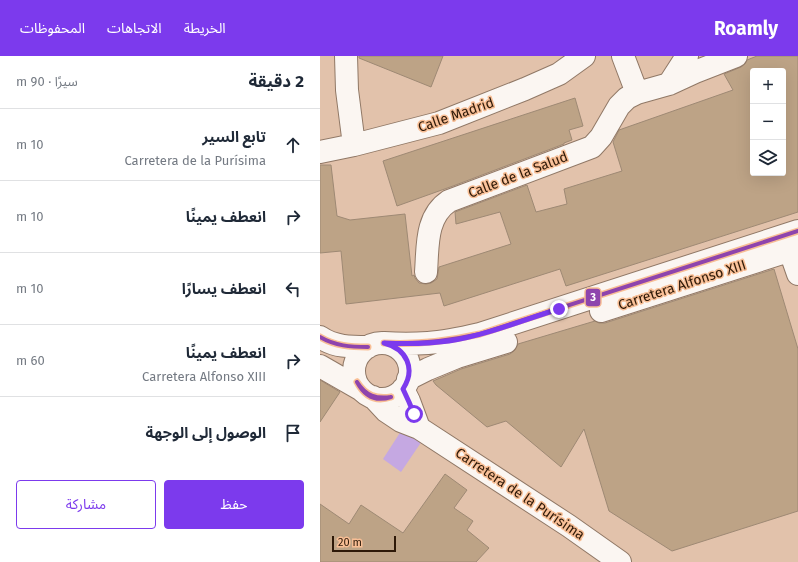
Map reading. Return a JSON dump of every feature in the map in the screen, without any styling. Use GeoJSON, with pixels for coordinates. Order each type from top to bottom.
{"type":"FeatureCollection","features":[{"type":"Feature","properties":{"kind":"street"},"geometry":{"type":"LineString","coordinates":[[346,56],[354,145]]}},
{"type":"Feature","properties":{"kind":"street","name":"Calle Madrid"},"geometry":{"type":"LineString","coordinates":[[320,152],[354,145],[439,123],[559,74],[584,56]]}},
{"type":"Feature","properties":{"kind":"street"},"geometry":{"type":"LineString","coordinates":[[623,56],[636,93],[669,84],[736,56]]}},
{"type":"Feature","properties":{"kind":"street"},"geometry":{"type":"LineString","coordinates":[[669,84],[687,56]]}},
{"type":"Feature","properties":{"kind":"street","name":"Calle de la Salud"},"geometry":{"type":"LineString","coordinates":[[426,272],[432,222],[443,206],[449,201],[592,147],[601,137],[619,106],[627,98],[636,93]]}},
{"type":"Feature","properties":{"kind":"street","name":"Carretera Alfonso XIII"},"geometry":{"type":"LineString","coordinates":[[320,337],[332,343],[346,347],[450,341],[480,334],[798,231]]}},
{"type":"Feature","properties":{"kind":"street"},"geometry":{"type":"LineString","coordinates":[[794,249],[798,274]]}},
{"type":"Feature","properties":{"kind":"street","name":"Carretera Alfonso XIII"},"geometry":{"type":"LineString","coordinates":[[405,384],[428,369],[457,357],[794,249]]}},
{"type":"Feature","properties":{"kind":"street"},"geometry":{"type":"LineString","coordinates":[[320,352],[362,387],[381,399],[397,395],[405,384],[409,371],[405,356],[392,345],[376,345],[361,352],[354,367],[362,387]]}},
{"type":"Feature","properties":{"kind":"street","name":"Carretera de la Purísima"},"geometry":{"type":"LineString","coordinates":[[320,366],[362,387],[386,411],[401,421],[419,428],[569,526],[620,562]]}},
{"type":"Feature","properties":{"kind":"street"},"geometry":{"type":"LineString","coordinates":[[405,384],[409,402],[419,428]]}},
{"type":"Feature","properties":{"kind":"shaded area"},"geometry":{"type":"Polygon","coordinates":[[[403,428],[422,441],[401,472],[383,459],[403,428]]]}},
{"type":"Feature","properties":{"kind":"building"},"geometry":{"type":"Polygon","coordinates":[[[359,56],[443,56],[431,87],[359,58],[359,56]]]}},
{"type":"Feature","properties":{"kind":"building"},"geometry":{"type":"Polygon","coordinates":[[[757,56],[798,56],[798,212],[566,286],[560,269],[444,306],[440,293],[346,304],[341,251],[320,253],[320,165],[331,165],[337,216],[350,220],[405,214],[412,276],[414,275],[419,283],[431,283],[437,279],[439,267],[511,244],[500,212],[456,224],[455,212],[527,185],[536,212],[567,204],[564,189],[622,171],[613,142],[619,130],[733,90],[724,74],[745,64],[747,60],[757,56]]]}},
{"type":"Feature","properties":{"kind":"building"},"geometry":{"type":"Polygon","coordinates":[[[575,98],[583,126],[569,130],[572,140],[397,206],[383,161],[575,98]]]}},
{"type":"Feature","properties":{"kind":"building"},"geometry":{"type":"Polygon","coordinates":[[[774,269],[798,349],[798,511],[672,551],[609,511],[584,429],[561,467],[506,421],[487,427],[433,381],[461,369],[510,354],[515,350],[518,344],[595,321],[605,323],[774,269]]]}},
{"type":"Feature","properties":{"kind":"building"},"geometry":{"type":"Polygon","coordinates":[[[320,380],[340,392],[320,422],[320,380]]]}},
{"type":"Feature","properties":{"kind":"building"},"geometry":{"type":"Polygon","coordinates":[[[445,474],[467,490],[454,508],[473,521],[467,530],[489,548],[476,562],[320,562],[320,504],[349,524],[361,505],[403,533],[445,474]]]}},
{"type":"Feature","properties":{"kind":"transit line","name":"3"},"geometry":{"type":"LineString","coordinates":[[384,343],[432,342],[480,334],[798,231]]}},
{"type":"Feature","properties":{"kind":"transit line","name":"3"},"geometry":{"type":"LineString","coordinates":[[320,337],[343,345],[368,347]]}},
{"type":"Feature","properties":{"kind":"transit line","name":"3"},"geometry":{"type":"LineString","coordinates":[[357,382],[364,391],[372,396],[391,397]]}},
{"type":"Feature","properties":{"kind":"transit line","name":"3"},"geometry":{"type":"LineString","coordinates":[[357,382],[367,395],[371,397],[380,399],[391,397]]}},
{"type":"Feature","properties":{"kind":"route"},"geometry":{"type":"LineString","coordinates":[[414,414],[403,389],[408,379],[408,363],[405,356],[399,350],[392,345],[384,343],[406,344],[450,341],[480,334],[559,309]]}}]}
